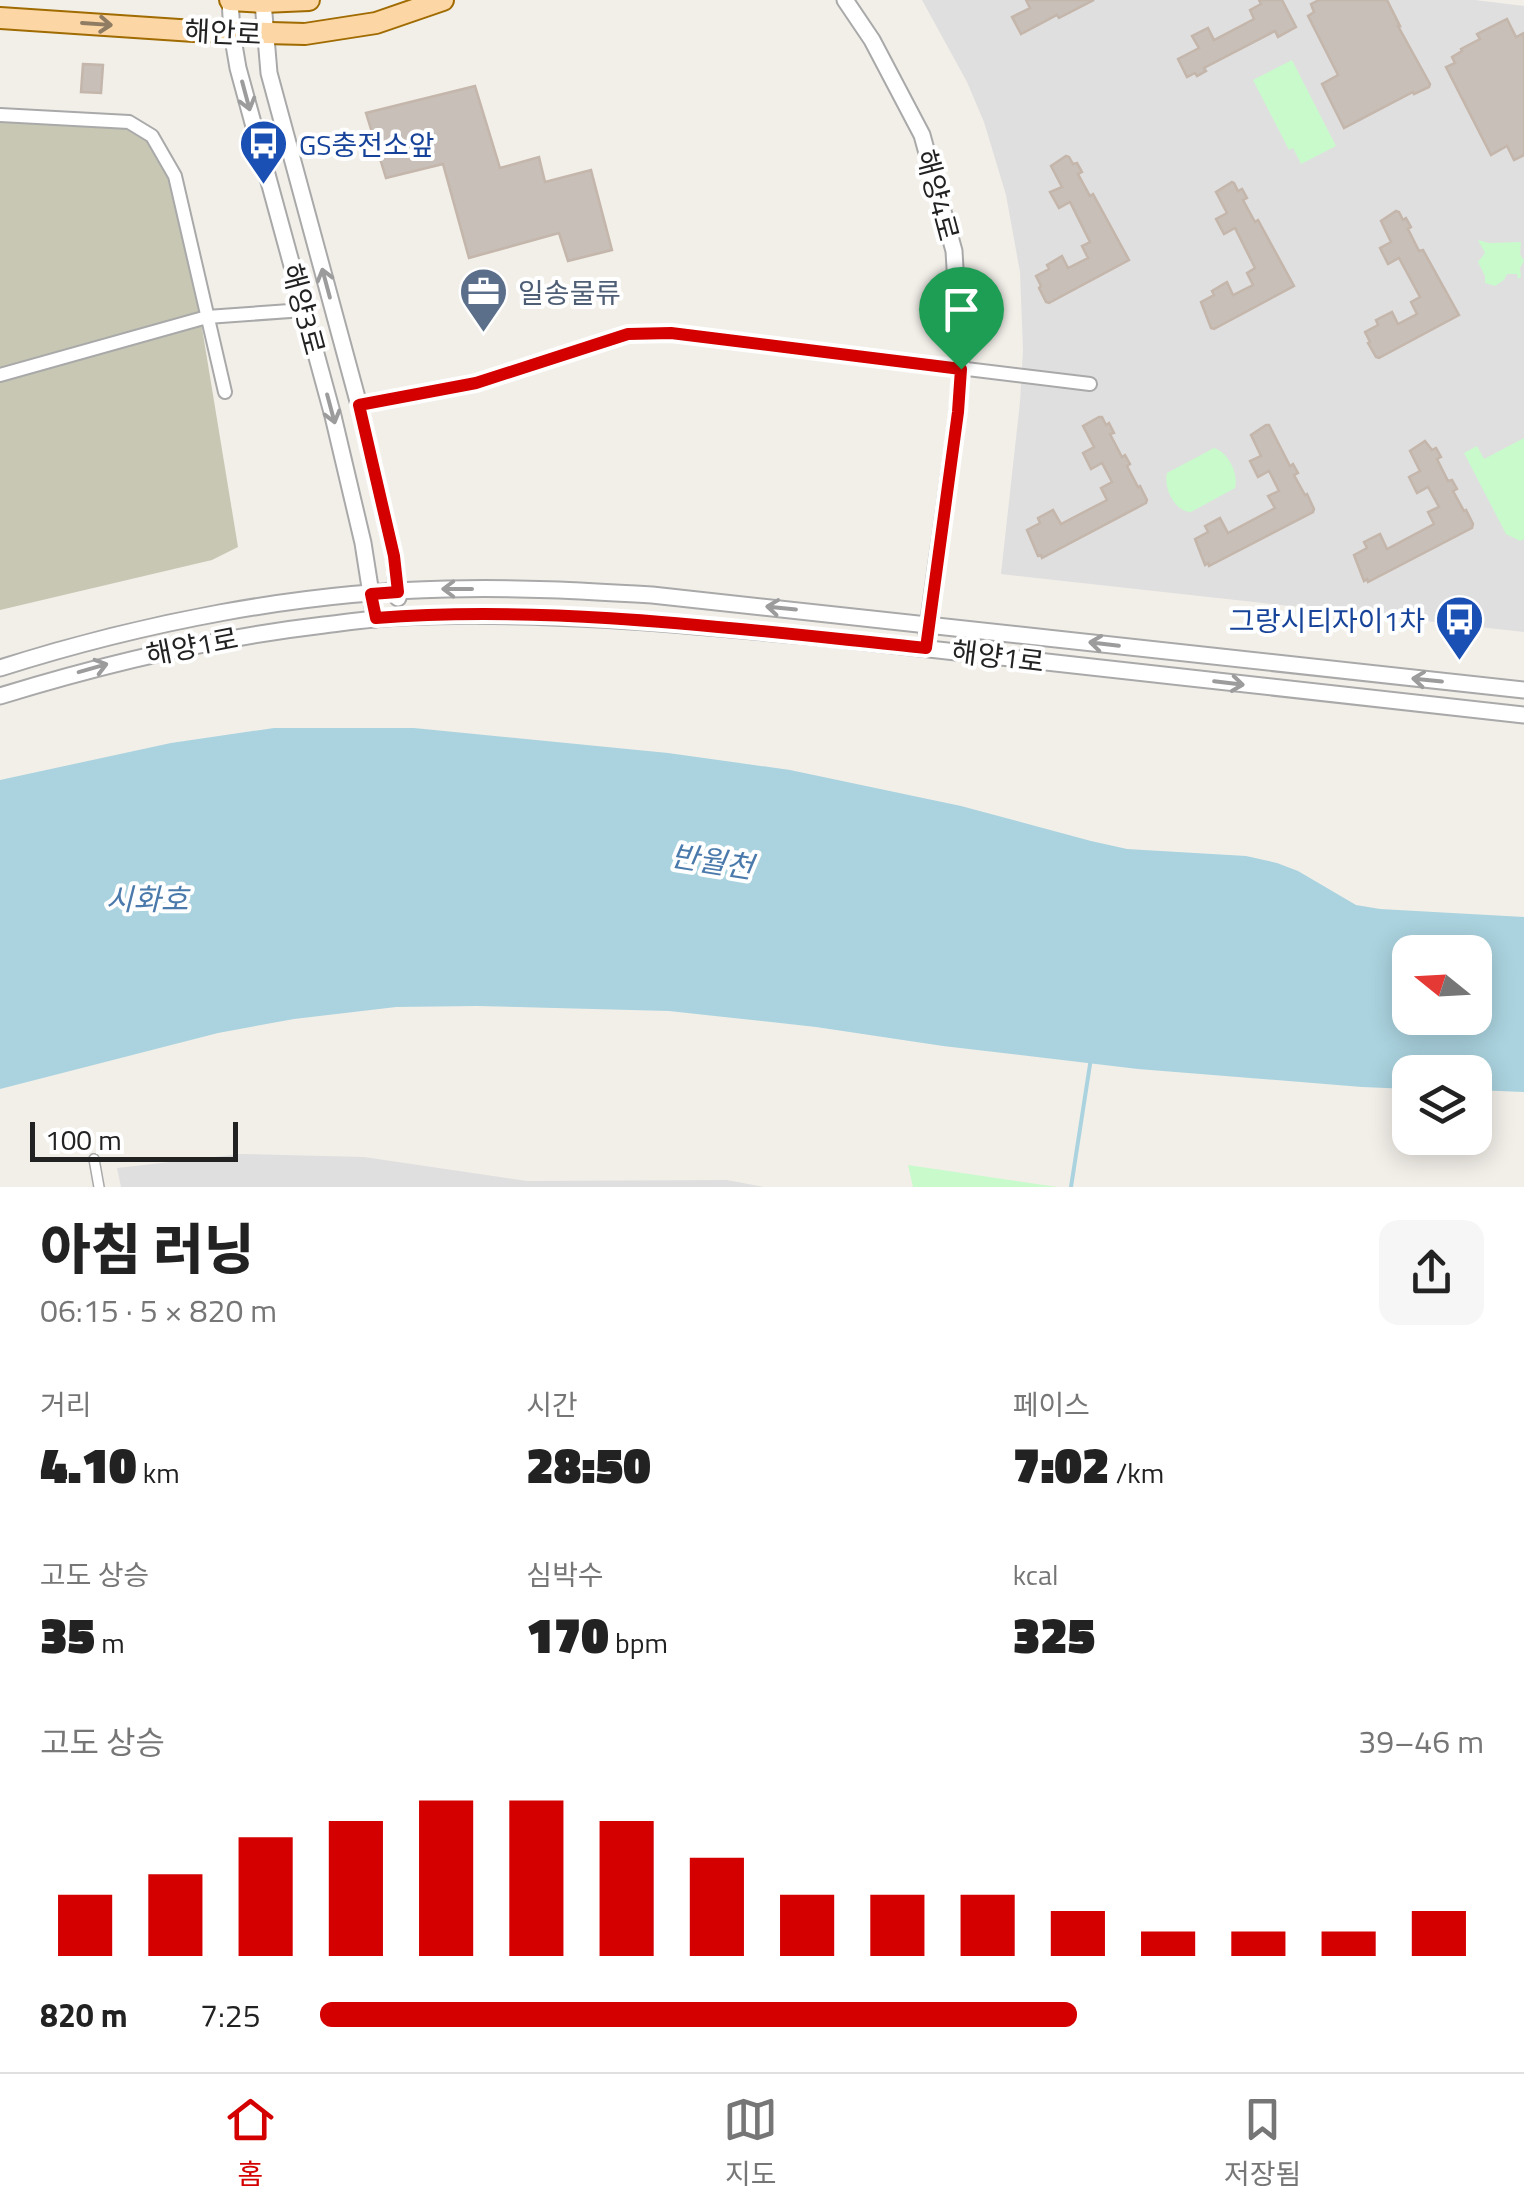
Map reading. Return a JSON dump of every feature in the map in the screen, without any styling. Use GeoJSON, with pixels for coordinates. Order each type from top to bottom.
{"type":"FeatureCollection","features":[{"type":"Feature","properties":{"kind":"main road","name":"해안로"},"geometry":{"type":"LineString","coordinates":[[230,0],[309,0]]}},
{"type":"Feature","properties":{"kind":"main road","name":"해안로"},"geometry":{"type":"LineString","coordinates":[[0,18],[305,34],[376,23],[442,0]]}},
{"type":"Feature","properties":{"kind":"street","name":"해양3로"},"geometry":{"type":"LineString","coordinates":[[230,0],[238,68],[334,416],[376,618]]}},
{"type":"Feature","properties":{"kind":"street","name":"해양4로"},"geometry":{"type":"LineString","coordinates":[[845,0],[872,40],[922,135],[954,251],[961,369],[958,412],[926,648]]}},
{"type":"Feature","properties":{"kind":"street","name":"해양3로"},"geometry":{"type":"LineString","coordinates":[[263,2],[269,73],[359,405],[394,556],[400,616]]}},
{"type":"Feature","properties":{"kind":"street"},"geometry":{"type":"LineString","coordinates":[[0,115],[128,122],[152,136],[175,176],[225,392]]}},
{"type":"Feature","properties":{"kind":"street"},"geometry":{"type":"LineString","coordinates":[[0,375],[208,317],[304,310]]}},
{"type":"Feature","properties":{"kind":"street"},"geometry":{"type":"LineString","coordinates":[[359,405],[476,383],[628,334],[671,333],[1090,384]]}},
{"type":"Feature","properties":{"kind":"street","name":"해양1로"},"geometry":{"type":"LineString","coordinates":[[0,668],[191,618],[371,594],[496,589],[652,594],[1524,690]]}},
{"type":"Feature","properties":{"kind":"street","name":"해양1로"},"geometry":{"type":"LineString","coordinates":[[0,696],[101,666],[279,630],[400,616],[500,615],[735,629],[1524,716]]}},
{"type":"Feature","properties":{"kind":"street"},"geometry":{"type":"LineString","coordinates":[[94,1159],[99,1187]]}},
{"type":"Feature","properties":{"kind":"shaded area","name":"그랑시티자이1차"},"geometry":{"type":"Polygon","coordinates":[[[922,0],[1475,0],[1524,6],[1524,632],[1001,574],[1020,402],[1020,272],[1006,195],[984,122],[922,0]]]}},
{"type":"Feature","properties":{"kind":"shaded area"},"geometry":{"type":"Polygon","coordinates":[[[0,119],[119,124],[148,136],[164,158],[192,267],[238,547],[212,560],[0,610],[0,119]]]}},
{"type":"Feature","properties":{"kind":"shaded area"},"geometry":{"type":"Polygon","coordinates":[[[241,1154],[364,1157],[527,1181],[727,1180],[764,1187],[121,1187],[117,1168],[241,1154]]]}},
{"type":"Feature","properties":{"kind":"green space"},"geometry":{"type":"Polygon","coordinates":[[[1292,60],[1336,146],[1301,164],[1293,148],[1289,150],[1253,80],[1292,60]]]}},
{"type":"Feature","properties":{"kind":"green space"},"geometry":{"type":"Polygon","coordinates":[[[1478,240],[1521,242],[1521,277],[1507,274],[1495,286],[1485,283],[1478,262],[1485,253],[1478,240]]]}},
{"type":"Feature","properties":{"kind":"green space"},"geometry":{"type":"Polygon","coordinates":[[[1524,438],[1524,539],[1520,541],[1506,534],[1464,453],[1477,446],[1484,459],[1524,438]]]}},
{"type":"Feature","properties":{"kind":"green space"},"geometry":{"type":"Polygon","coordinates":[[[1214,448],[1231,464],[1235,488],[1191,512],[1185,511],[1172,498],[1167,473],[1214,448]]]}},
{"type":"Feature","properties":{"kind":"green space"},"geometry":{"type":"Polygon","coordinates":[[[908,1165],[1057,1187],[913,1187],[908,1165]]]}},
{"type":"Feature","properties":{"kind":"water","name":"시화호"},"geometry":{"type":"Polygon","coordinates":[[[274,728],[414,728],[668,753],[790,770],[961,806],[1127,849],[1246,856],[1298,871],[1356,905],[1524,917],[1524,1092],[1492,1091],[1492,1055],[1392,1055],[1392,1088],[1362,1087],[1138,1069],[669,1011],[477,1006],[396,1007],[294,1019],[218,1033],[0,1089],[0,780],[171,743],[274,728]]]}},
{"type":"Feature","properties":{"kind":"building"},"geometry":{"type":"Polygon","coordinates":[[[1026,0],[1094,0],[1021,34],[1012,17],[1030,8],[1026,0]]]}},
{"type":"Feature","properties":{"kind":"building"},"geometry":{"type":"Polygon","coordinates":[[[1259,0],[1282,0],[1296,27],[1278,37],[1275,31],[1204,68],[1206,71],[1197,76],[1195,73],[1187,77],[1178,59],[1199,48],[1192,36],[1208,28],[1214,40],[1254,19],[1250,10],[1261,4],[1259,0]]]}},
{"type":"Feature","properties":{"kind":"building"},"geometry":{"type":"Polygon","coordinates":[[[1319,0],[1387,0],[1429,87],[1344,128],[1322,84],[1338,75],[1308,16],[1314,12],[1311,4],[1319,0]]]}},
{"type":"Feature","properties":{"kind":"building"},"geometry":{"type":"Polygon","coordinates":[[[1507,19],[1516,37],[1524,33],[1524,155],[1514,160],[1507,146],[1491,155],[1446,67],[1455,63],[1452,57],[1461,49],[1480,39],[1477,34],[1507,19]]]}},
{"type":"Feature","properties":{"kind":"building"},"geometry":{"type":"Polygon","coordinates":[[[83,64],[103,65],[101,93],[81,92],[83,64]]]}},
{"type":"Feature","properties":{"kind":"building"},"geometry":{"type":"Polygon","coordinates":[[[475,86],[500,168],[539,157],[545,182],[591,170],[612,250],[568,261],[559,233],[469,258],[443,164],[386,178],[366,113],[475,86]]]}},
{"type":"Feature","properties":{"kind":"building"},"geometry":{"type":"Polygon","coordinates":[[[1066,156],[1077,163],[1082,172],[1078,174],[1129,260],[1049,303],[1036,276],[1062,256],[1068,268],[1088,258],[1082,246],[1090,242],[1070,202],[1059,208],[1050,192],[1062,187],[1051,166],[1066,156]]]}},
{"type":"Feature","properties":{"kind":"building"},"geometry":{"type":"Polygon","coordinates":[[[1232,182],[1238,191],[1242,189],[1247,198],[1243,200],[1294,286],[1214,329],[1201,302],[1227,282],[1233,295],[1253,285],[1247,273],[1255,268],[1235,228],[1224,234],[1216,219],[1227,213],[1216,192],[1232,182]]]}},
{"type":"Feature","properties":{"kind":"building"},"geometry":{"type":"Polygon","coordinates":[[[1396,211],[1403,220],[1406,218],[1419,251],[1423,250],[1459,315],[1379,358],[1365,332],[1378,325],[1376,320],[1392,312],[1398,324],[1417,314],[1411,302],[1420,297],[1399,258],[1388,264],[1380,248],[1391,242],[1381,221],[1396,211]]]}},
{"type":"Feature","properties":{"kind":"building"},"geometry":{"type":"Polygon","coordinates":[[[1099,417],[1106,425],[1109,423],[1114,433],[1110,434],[1130,464],[1127,466],[1146,503],[1042,558],[1027,530],[1040,523],[1038,518],[1053,510],[1061,524],[1107,500],[1101,488],[1112,482],[1102,463],[1091,469],[1083,453],[1094,447],[1083,426],[1099,417]]]}},
{"type":"Feature","properties":{"kind":"building"},"geometry":{"type":"Polygon","coordinates":[[[1266,425],[1298,473],[1294,475],[1313,512],[1205,565],[1195,539],[1208,532],[1205,526],[1220,518],[1228,533],[1275,508],[1268,496],[1279,491],[1269,471],[1258,477],[1250,461],[1261,456],[1251,435],[1266,425]]]}},
{"type":"Feature","properties":{"kind":"building"},"geometry":{"type":"Polygon","coordinates":[[[1425,441],[1441,457],[1437,459],[1448,481],[1452,480],[1457,489],[1453,491],[1472,528],[1364,581],[1354,555],[1367,548],[1364,542],[1380,534],[1387,549],[1434,524],[1428,512],[1439,507],[1428,487],[1417,493],[1409,477],[1420,471],[1410,451],[1425,441]]]}},
{"type":"Feature","properties":{"kind":"waterway"},"geometry":{"type":"LineString","coordinates":[[1071,1187],[1091,1058]]}},
{"type":"Feature","properties":{"kind":"place","name":"GS충전소앞"},"geometry":{"type":"Point","coordinates":[264,186]}},
{"type":"Feature","properties":{"kind":"place","name":"일송물류"},"geometry":{"type":"Point","coordinates":[483,334]}},
{"type":"Feature","properties":{"kind":"place","name":"그랑시티자이1차"},"geometry":{"type":"Point","coordinates":[1460,662]}},
{"type":"Feature","properties":{"kind":"route"},"geometry":{"type":"LineString","coordinates":[[671,333],[961,369],[926,648],[584,618],[376,618],[371,594],[398,592],[394,556],[359,405],[476,383],[628,334],[671,333]]}},
{"type":"Feature","properties":{"kind":"water label","name":"반월천"},"geometry":{"type":"Point","coordinates":[712,861]}}]}
